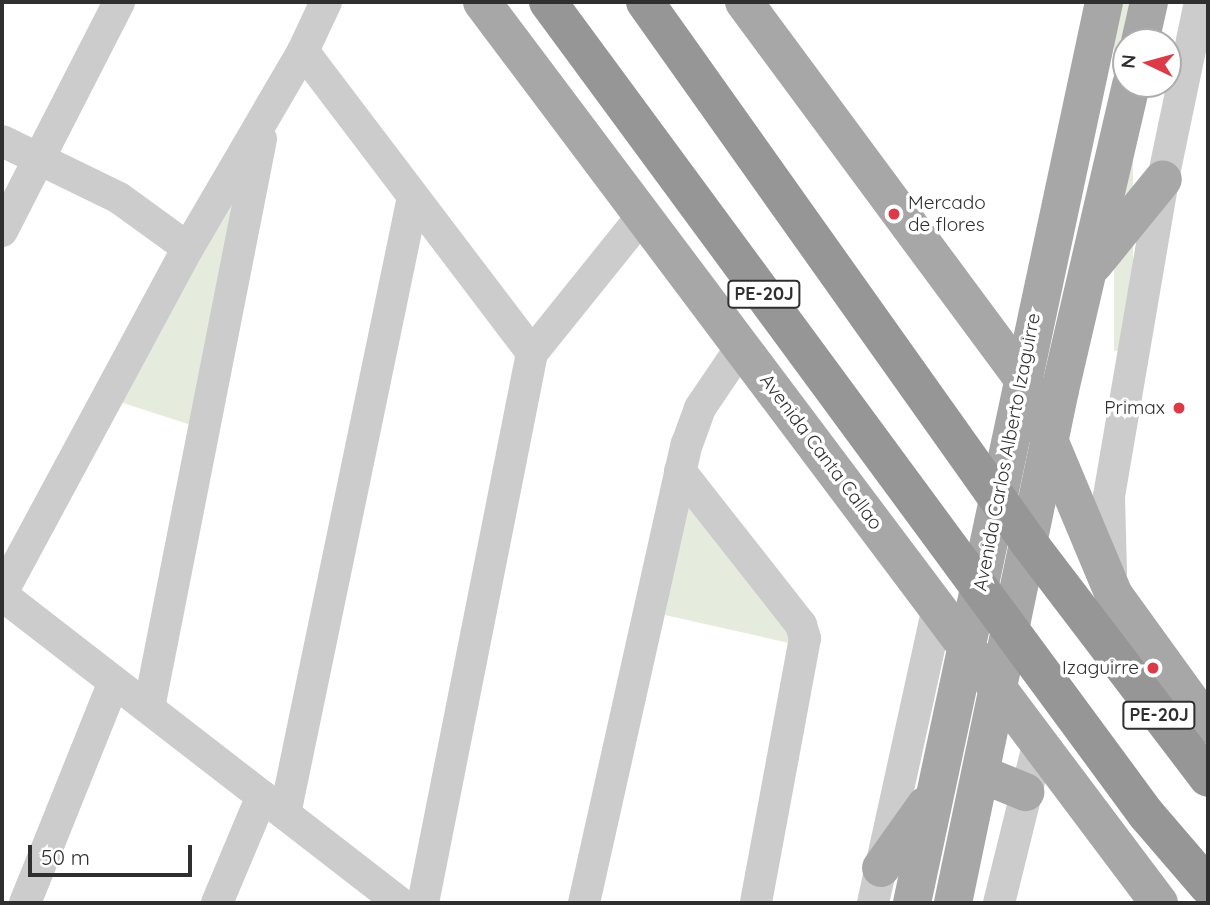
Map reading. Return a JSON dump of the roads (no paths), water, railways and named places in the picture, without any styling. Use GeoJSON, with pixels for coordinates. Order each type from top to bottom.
{"type":"FeatureCollection","features":[{"type":"Feature","properties":{"kind":"highway","name":"PE-20J"},"geometry":{"type":"LineString","coordinates":[[548,2],[980,585],[1146,814],[1208,886]]}},
{"type":"Feature","properties":{"kind":"highway","name":"PE-20J"},"geometry":{"type":"LineString","coordinates":[[645,2],[999,496],[1029,543],[1208,778]]}},
{"type":"Feature","properties":{"kind":"main road","name":"Avenida Canta Callao"},"geometry":{"type":"LineString","coordinates":[[482,2],[938,608],[1038,746],[1159,903]]}},
{"type":"Feature","properties":{"kind":"main road"},"geometry":{"type":"LineString","coordinates":[[744,2],[1024,380],[1051,439],[1114,595],[1208,725]]}},
{"type":"Feature","properties":{"kind":"main road","name":"Avenida Carlos Alberto Izaguirre"},"geometry":{"type":"LineString","coordinates":[[912,903],[1024,380],[1031,330],[1104,2]]}},
{"type":"Feature","properties":{"kind":"main road"},"geometry":{"type":"LineString","coordinates":[[1143,28],[1149,2]]}},
{"type":"Feature","properties":{"kind":"main road","name":"Avenida Carlos Alberto Izaguirre"},"geometry":{"type":"LineString","coordinates":[[953,903],[1051,439],[1128,98]]}},
{"type":"Feature","properties":{"kind":"main road"},"geometry":{"type":"LineString","coordinates":[[1090,268],[1163,179]]}},
{"type":"Feature","properties":{"kind":"main road"},"geometry":{"type":"LineString","coordinates":[[981,774],[1025,792]]}},
{"type":"Feature","properties":{"kind":"main road"},"geometry":{"type":"LineString","coordinates":[[877,885],[936,792]]}},
{"type":"Feature","properties":{"kind":"street"},"geometry":{"type":"LineString","coordinates":[[326,2],[303,51],[188,248],[2,594],[393,901]]}},
{"type":"Feature","properties":{"kind":"street"},"geometry":{"type":"LineString","coordinates":[[1114,595],[1109,558],[1109,496],[1163,179],[1195,90],[1200,2]]}},
{"type":"Feature","properties":{"kind":"street"},"geometry":{"type":"LineString","coordinates":[[2,231],[114,3]]}},
{"type":"Feature","properties":{"kind":"street"},"geometry":{"type":"LineString","coordinates":[[303,51],[532,353]]}},
{"type":"Feature","properties":{"kind":"street"},"geometry":{"type":"LineString","coordinates":[[149,708],[266,115]]}},
{"type":"Feature","properties":{"kind":"street"},"geometry":{"type":"LineString","coordinates":[[2,141],[119,198],[188,248]]}},
{"type":"Feature","properties":{"kind":"street"},"geometry":{"type":"LineString","coordinates":[[217,903],[273,805],[413,197]]}},
{"type":"Feature","properties":{"kind":"street"},"geometry":{"type":"LineString","coordinates":[[423,903],[532,353],[643,215]]}},
{"type":"Feature","properties":{"kind":"street"},"geometry":{"type":"LineString","coordinates":[[584,903],[680,471],[700,408],[742,346]]}},
{"type":"Feature","properties":{"kind":"street"},"geometry":{"type":"LineString","coordinates":[[680,471],[801,625],[805,638],[756,903]]}},
{"type":"Feature","properties":{"kind":"street"},"geometry":{"type":"LineString","coordinates":[[877,885],[938,608]]}},
{"type":"Feature","properties":{"kind":"street"},"geometry":{"type":"LineString","coordinates":[[25,903],[114,682]]}},
{"type":"Feature","properties":{"kind":"street"},"geometry":{"type":"LineString","coordinates":[[999,903],[1038,746]]}},
{"type":"Feature","properties":{"kind":"place","name":"Mercado de flores"},"geometry":{"type":"Point","coordinates":[894,214]}},
{"type":"Feature","properties":{"kind":"place","name":"Primax"},"geometry":{"type":"Point","coordinates":[1179,408]}},
{"type":"Feature","properties":{"kind":"place","name":"Izaguirre"},"geometry":{"type":"Point","coordinates":[1153,668]}}]}
